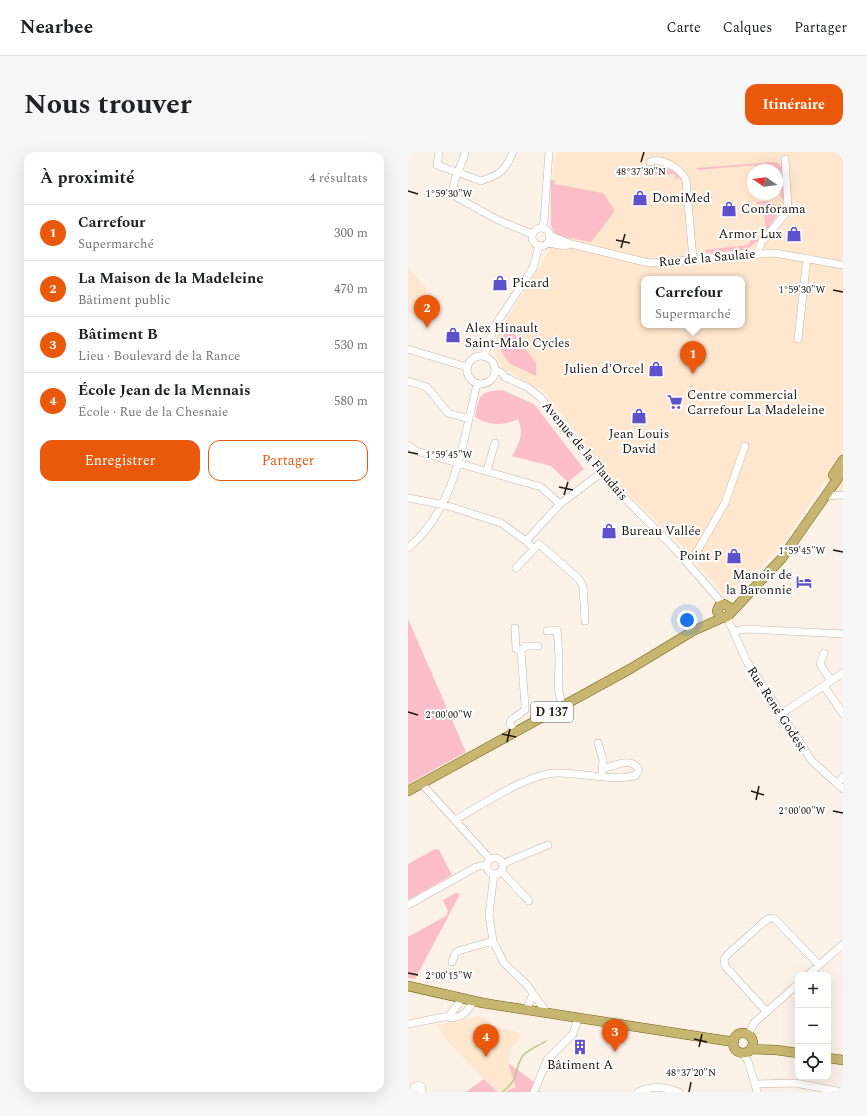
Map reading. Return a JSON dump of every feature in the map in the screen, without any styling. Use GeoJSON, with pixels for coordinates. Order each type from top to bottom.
{"type":"FeatureCollection","features":[{"type":"Feature","properties":{"kind":"main road","name":"D 137"},"geometry":{"type":"LineString","coordinates":[[408,791],[563,706],[693,631],[723,611],[738,598],[782,552],[843,460]]}},
{"type":"Feature","properties":{"kind":"main road","name":"D 137"},"geometry":{"type":"LineString","coordinates":[[723,611],[782,558],[843,470]]}},
{"type":"Feature","properties":{"kind":"main road"},"geometry":{"type":"LineString","coordinates":[[408,986],[474,1001],[526,1010],[734,1042]]}},
{"type":"Feature","properties":{"kind":"main road"},"geometry":{"type":"LineString","coordinates":[[734,1042],[739,1034],[749,1046]]}},
{"type":"Feature","properties":{"kind":"main road"},"geometry":{"type":"LineString","coordinates":[[734,1042],[737,1050],[749,1046],[795,1053]]}},
{"type":"Feature","properties":{"kind":"main road"},"geometry":{"type":"LineString","coordinates":[[831,1058],[843,1060]]}},
{"type":"Feature","properties":{"kind":"street"},"geometry":{"type":"LineString","coordinates":[[439,152],[437,165],[481,181],[497,176],[507,166],[514,152]]}},
{"type":"Feature","properties":{"kind":"street"},"geometry":{"type":"LineString","coordinates":[[465,152],[453,186],[456,197],[498,220],[532,234]]}},
{"type":"Feature","properties":{"kind":"street"},"geometry":{"type":"LineString","coordinates":[[542,228],[544,221],[549,152]]}},
{"type":"Feature","properties":{"kind":"street"},"geometry":{"type":"LineString","coordinates":[[757,254],[761,243],[786,213],[788,208],[785,159]]}},
{"type":"Feature","properties":{"kind":"street"},"geometry":{"type":"LineString","coordinates":[[650,162],[657,161],[675,167],[684,174],[686,180],[693,259]]}},
{"type":"Feature","properties":{"kind":"street"},"geometry":{"type":"LineString","coordinates":[[542,228],[549,234],[548,243],[539,246],[533,243],[532,234],[536,229],[542,228]]}},
{"type":"Feature","properties":{"kind":"street","name":"Rue de la Saulaie"},"geometry":{"type":"LineString","coordinates":[[549,234],[571,244],[649,263],[757,254],[785,254],[843,266]]}},
{"type":"Feature","properties":{"kind":"street","name":"Rue de la Saulaie"},"geometry":{"type":"LineString","coordinates":[[548,243],[565,246],[571,244]]}},
{"type":"Feature","properties":{"kind":"street"},"geometry":{"type":"LineString","coordinates":[[484,356],[494,328],[533,268],[539,246]]}},
{"type":"Feature","properties":{"kind":"street"},"geometry":{"type":"LineString","coordinates":[[798,339],[807,258]]}},
{"type":"Feature","properties":{"kind":"street"},"geometry":{"type":"LineString","coordinates":[[408,350],[467,367]]}},
{"type":"Feature","properties":{"kind":"street"},"geometry":{"type":"LineString","coordinates":[[492,379],[495,370],[492,361],[484,356],[479,356],[471,360],[467,367],[470,379],[477,384],[485,384],[492,379],[501,379],[505,377]]}},
{"type":"Feature","properties":{"kind":"street","name":"Avenue de la Flaudais"},"geometry":{"type":"LineString","coordinates":[[495,370],[502,373],[505,377],[527,387],[540,397],[601,473],[688,562],[723,611]]}},
{"type":"Feature","properties":{"kind":"street"},"geometry":{"type":"LineString","coordinates":[[408,381],[422,384],[431,390],[448,413],[469,420]]}},
{"type":"Feature","properties":{"kind":"street"},"geometry":{"type":"LineString","coordinates":[[408,548],[425,532],[441,505],[458,462],[477,384]]}},
{"type":"Feature","properties":{"kind":"street"},"geometry":{"type":"LineString","coordinates":[[487,470],[495,444]]}},
{"type":"Feature","properties":{"kind":"street"},"geometry":{"type":"LineString","coordinates":[[408,445],[416,451],[487,470],[541,487],[560,504]]}},
{"type":"Feature","properties":{"kind":"street"},"geometry":{"type":"LineString","coordinates":[[688,562],[695,555],[725,503],[745,446]]}},
{"type":"Feature","properties":{"kind":"street"},"geometry":{"type":"LineString","coordinates":[[526,541],[560,504],[601,473]]}},
{"type":"Feature","properties":{"kind":"street"},"geometry":{"type":"LineString","coordinates":[[835,481],[836,490],[842,495]]}},
{"type":"Feature","properties":{"kind":"street"},"geometry":{"type":"LineString","coordinates":[[824,496],[842,495]]}},
{"type":"Feature","properties":{"kind":"street"},"geometry":{"type":"LineString","coordinates":[[408,498],[441,505],[501,523],[526,541],[534,549]]}},
{"type":"Feature","properties":{"kind":"street"},"geometry":{"type":"LineString","coordinates":[[516,568],[539,544],[579,579],[583,586],[585,621]]}},
{"type":"Feature","properties":{"kind":"street","name":"Rue René Godest"},"geometry":{"type":"LineString","coordinates":[[723,611],[734,631],[746,660],[812,761],[843,789]]}},
{"type":"Feature","properties":{"kind":"street"},"geometry":{"type":"LineString","coordinates":[[515,628],[516,649],[521,650]]}},
{"type":"Feature","properties":{"kind":"street"},"geometry":{"type":"LineString","coordinates":[[734,631],[747,629],[843,634]]}},
{"type":"Feature","properties":{"kind":"street"},"geometry":{"type":"LineString","coordinates":[[547,630],[557,630],[560,700],[563,706]]}},
{"type":"Feature","properties":{"kind":"street"},"geometry":{"type":"LineString","coordinates":[[521,650],[526,646],[538,646]]}},
{"type":"Feature","properties":{"kind":"street"},"geometry":{"type":"LineString","coordinates":[[515,732],[511,720],[524,710],[526,706],[521,650]]}},
{"type":"Feature","properties":{"kind":"street"},"geometry":{"type":"LineString","coordinates":[[824,652],[820,664],[831,681]]}},
{"type":"Feature","properties":{"kind":"street"},"geometry":{"type":"LineString","coordinates":[[781,714],[843,673]]}},
{"type":"Feature","properties":{"kind":"street"},"geometry":{"type":"LineString","coordinates":[[824,686],[843,714]]}},
{"type":"Feature","properties":{"kind":"street"},"geometry":{"type":"LineString","coordinates":[[598,743],[604,760],[601,778]]}},
{"type":"Feature","properties":{"kind":"street"},"geometry":{"type":"LineString","coordinates":[[455,820],[505,792],[542,774],[559,772],[601,778],[635,776],[639,770],[633,763],[626,762],[602,769]]}},
{"type":"Feature","properties":{"kind":"street"},"geometry":{"type":"LineString","coordinates":[[837,784],[843,777]]}},
{"type":"Feature","properties":{"kind":"street"},"geometry":{"type":"LineString","coordinates":[[421,783],[490,859]]}},
{"type":"Feature","properties":{"kind":"street"},"geometry":{"type":"LineString","coordinates":[[408,905],[476,867],[483,865],[487,867],[489,871],[499,869],[548,845]]}},
{"type":"Feature","properties":{"kind":"street"},"geometry":{"type":"LineString","coordinates":[[490,859],[498,858],[499,869],[489,915],[494,940],[504,963],[527,985],[547,1013]]}},
{"type":"Feature","properties":{"kind":"street"},"geometry":{"type":"LineString","coordinates":[[487,867],[490,859]]}},
{"type":"Feature","properties":{"kind":"street"},"geometry":{"type":"LineString","coordinates":[[499,869],[529,901]]}},
{"type":"Feature","properties":{"kind":"street"},"geometry":{"type":"LineString","coordinates":[[767,1012],[725,966],[724,959],[765,921],[770,918],[775,919],[819,966]]}},
{"type":"Feature","properties":{"kind":"street"},"geometry":{"type":"LineString","coordinates":[[452,962],[458,951],[494,940]]}},
{"type":"Feature","properties":{"kind":"street"},"geometry":{"type":"LineString","coordinates":[[812,972],[843,944]]}},
{"type":"Feature","properties":{"kind":"street"},"geometry":{"type":"LineString","coordinates":[[795,987],[754,1023],[749,1046],[748,1061],[757,1088],[795,1083],[843,1092]]}},
{"type":"Feature","properties":{"kind":"street"},"geometry":{"type":"LineString","coordinates":[[526,1010],[533,994]]}},
{"type":"Feature","properties":{"kind":"street"},"geometry":{"type":"LineString","coordinates":[[449,1016],[460,998]]}},
{"type":"Feature","properties":{"kind":"street"},"geometry":{"type":"LineString","coordinates":[[410,1022],[449,1016],[456,1017],[464,1014],[474,1001]]}},
{"type":"Feature","properties":{"kind":"street"},"geometry":{"type":"LineString","coordinates":[[535,1090],[547,1060],[573,1034],[578,1018]]}},
{"type":"Feature","properties":{"kind":"street"},"geometry":{"type":"LineString","coordinates":[[414,1092],[414,1087],[418,1085],[422,1087],[422,1092]]}},
{"type":"Feature","properties":{"kind":"street"},"geometry":{"type":"LineString","coordinates":[[638,1092],[651,1088],[680,1092]]}},
{"type":"Feature","properties":{"kind":"shaded area"},"geometry":{"type":"Polygon","coordinates":[[[556,152],[843,152],[843,493],[837,491],[824,482],[778,551],[728,599],[696,563],[689,552],[616,483],[543,391],[502,368],[492,345],[552,246],[555,234],[551,226],[550,191],[556,152]]]}},
{"type":"Feature","properties":{"kind":"shaded area"},"geometry":{"type":"Polygon","coordinates":[[[773,162],[779,164],[747,164],[773,162]]]}},
{"type":"Feature","properties":{"kind":"shaded area"},"geometry":{"type":"Polygon","coordinates":[[[747,164],[747,166],[698,170],[696,168],[747,164]]]}},
{"type":"Feature","properties":{"kind":"shaded area"},"geometry":{"type":"Polygon","coordinates":[[[661,166],[673,171],[680,178],[675,179],[675,174],[651,175],[655,167],[661,166]]]}},
{"type":"Feature","properties":{"kind":"shaded area"},"geometry":{"type":"Polygon","coordinates":[[[551,180],[555,180],[554,184],[603,193],[615,211],[591,242],[555,234],[551,226],[551,180]]]}},
{"type":"Feature","properties":{"kind":"shaded area"},"geometry":{"type":"Polygon","coordinates":[[[769,201],[776,206],[777,215],[766,231],[763,204],[757,204],[757,202],[769,201]]]}},
{"type":"Feature","properties":{"kind":"shaded area"},"geometry":{"type":"Polygon","coordinates":[[[752,238],[757,238],[758,240],[746,250],[706,253],[705,250],[748,245],[752,238]]]}},
{"type":"Feature","properties":{"kind":"shaded area"},"geometry":{"type":"Polygon","coordinates":[[[408,267],[435,299],[417,313],[408,314],[408,267]]]}},
{"type":"Feature","properties":{"kind":"shaded area"},"geometry":{"type":"Polygon","coordinates":[[[508,326],[536,363],[536,376],[509,363],[499,347],[508,326]]]}},
{"type":"Feature","properties":{"kind":"shaded area"},"geometry":{"type":"Polygon","coordinates":[[[502,390],[534,404],[584,469],[568,482],[551,466],[512,456],[521,434],[518,419],[507,423],[496,424],[480,420],[475,417],[481,396],[488,392],[502,390]]]}},
{"type":"Feature","properties":{"kind":"shaded area"},"geometry":{"type":"Polygon","coordinates":[[[408,619],[466,752],[408,784],[408,619]]]}},
{"type":"Feature","properties":{"kind":"shaded area"},"geometry":{"type":"Polygon","coordinates":[[[435,849],[439,850],[452,875],[408,900],[408,864],[435,849]]]}},
{"type":"Feature","properties":{"kind":"shaded area"},"geometry":{"type":"Polygon","coordinates":[[[456,893],[460,894],[415,979],[408,978],[408,937],[446,916],[448,911],[443,900],[456,893]]]}},
{"type":"Feature","properties":{"kind":"shaded area"},"geometry":{"type":"Polygon","coordinates":[[[479,1016],[491,1022],[489,1025],[520,1033],[519,1040],[510,1050],[508,1063],[515,1088],[505,1092],[497,1092],[446,1039],[437,1025],[479,1016]]]}},
{"type":"Feature","properties":{"kind":"shaded area"},"geometry":{"type":"Polygon","coordinates":[[[508,1063],[534,1082],[532,1086],[541,1092],[505,1092],[516,1087],[508,1063]]]}},
{"type":"Feature","properties":{"kind":"shaded area"},"geometry":{"type":"Polygon","coordinates":[[[484,1079],[497,1092],[466,1092],[484,1079]]]}},
{"type":"Feature","properties":{"kind":"waterway"},"geometry":{"type":"LineString","coordinates":[[502,1092],[514,1079],[522,1057],[530,1050],[546,1041]]}},
{"type":"Feature","properties":{"kind":"place","name":"DomiMed"},"geometry":{"type":"Point","coordinates":[640,198]}},
{"type":"Feature","properties":{"kind":"place","name":"Conforama"},"geometry":{"type":"Point","coordinates":[729,209]}},
{"type":"Feature","properties":{"kind":"place","name":"Armor Lux"},"geometry":{"type":"Point","coordinates":[794,234]}},
{"type":"Feature","properties":{"kind":"place","name":"Picard"},"geometry":{"type":"Point","coordinates":[500,283]}},
{"type":"Feature","properties":{"kind":"place","name":"La Maison de la Madeleine"},"geometry":{"type":"Point","coordinates":[427,328]}},
{"type":"Feature","properties":{"kind":"place","name":"Alex Hinault Saint-Malo Cycles"},"geometry":{"type":"Point","coordinates":[453,335]}},
{"type":"Feature","properties":{"kind":"place","name":"Julien d'Orcel"},"geometry":{"type":"Point","coordinates":[656,369]}},
{"type":"Feature","properties":{"kind":"place","name":"Carrefour"},"geometry":{"type":"Point","coordinates":[693,374]}},
{"type":"Feature","properties":{"kind":"place","name":"Centre commercial Carrefour La Madeleine"},"geometry":{"type":"Point","coordinates":[675,402]}},
{"type":"Feature","properties":{"kind":"place","name":"Jean Louis David"},"geometry":{"type":"Point","coordinates":[639,416]}},
{"type":"Feature","properties":{"kind":"place","name":"Bureau Vallée"},"geometry":{"type":"Point","coordinates":[609,531]}},
{"type":"Feature","properties":{"kind":"place","name":"Point P"},"geometry":{"type":"Point","coordinates":[734,556]}},
{"type":"Feature","properties":{"kind":"place","name":"Manoir de la Baronnie"},"geometry":{"type":"Point","coordinates":[804,582]}},
{"type":"Feature","properties":{"kind":"place","name":"Bâtiment A"},"geometry":{"type":"Point","coordinates":[580,1047]}},
{"type":"Feature","properties":{"kind":"place","name":"Bâtiment B"},"geometry":{"type":"Point","coordinates":[615,1052]}},
{"type":"Feature","properties":{"kind":"place","name":"École Jean de la Mennais"},"geometry":{"type":"Point","coordinates":[486,1057]}}]}
